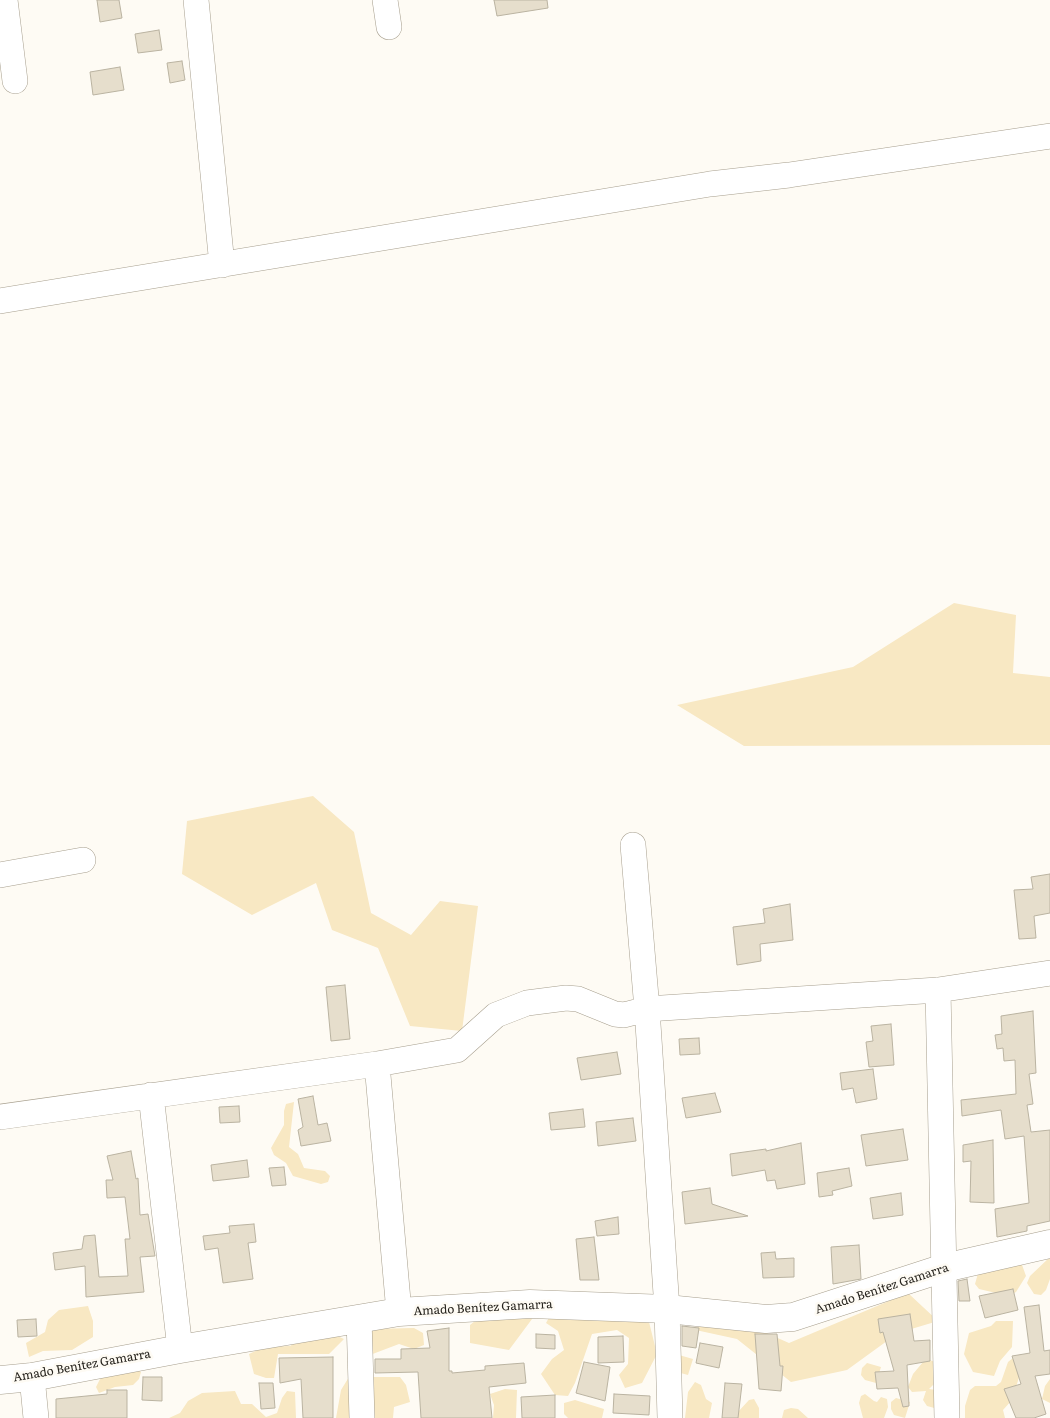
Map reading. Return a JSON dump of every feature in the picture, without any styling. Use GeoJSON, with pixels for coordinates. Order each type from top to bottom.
{"type":"FeatureCollection","features":[{"type":"Feature","properties":{"kind":"main road","name":"Amado Benítez Gamarra"},"geometry":{"type":"LineString","coordinates":[[0,1380],[32,1377],[180,1349],[399,1312],[530,1304],[667,1309],[766,1319],[794,1317],[944,1268],[1050,1244]]}},
{"type":"Feature","properties":{"kind":"street"},"geometry":{"type":"LineString","coordinates":[[5,0],[15,81]]}},
{"type":"Feature","properties":{"kind":"street"},"geometry":{"type":"LineString","coordinates":[[196,0],[222,264]]}},
{"type":"Feature","properties":{"kind":"street"},"geometry":{"type":"LineString","coordinates":[[385,0],[389,27]]}},
{"type":"Feature","properties":{"kind":"street"},"geometry":{"type":"LineString","coordinates":[[0,301],[710,184],[789,175],[1050,136]]}},
{"type":"Feature","properties":{"kind":"street"},"geometry":{"type":"LineString","coordinates":[[633,845],[647,1009],[667,1309],[670,1418]]}},
{"type":"Feature","properties":{"kind":"street"},"geometry":{"type":"LineString","coordinates":[[0,875],[83,860]]}},
{"type":"Feature","properties":{"kind":"street"},"geometry":{"type":"LineString","coordinates":[[0,1117],[377,1064],[458,1050],[496,1015],[527,1003],[566,998],[578,999],[590,1002],[615,1014],[624,1015],[647,1009],[938,990],[1050,973]]}},
{"type":"Feature","properties":{"kind":"street"},"geometry":{"type":"LineString","coordinates":[[938,990],[947,1418]]}},
{"type":"Feature","properties":{"kind":"street"},"geometry":{"type":"LineString","coordinates":[[377,1064],[399,1312]]}},
{"type":"Feature","properties":{"kind":"street"},"geometry":{"type":"LineString","coordinates":[[151,1095],[180,1349]]}},
{"type":"Feature","properties":{"kind":"street"},"geometry":{"type":"LineString","coordinates":[[359,1318],[362,1418]]}},
{"type":"Feature","properties":{"kind":"street"},"geometry":{"type":"LineString","coordinates":[[32,1377],[36,1418]]}},
{"type":"Feature","properties":{"kind":"shaded area"},"geometry":{"type":"Polygon","coordinates":[[[954,603],[1016,615],[1013,673],[1050,677],[1050,745],[744,746],[677,705],[853,667],[954,603]]]}},
{"type":"Feature","properties":{"kind":"shaded area"},"geometry":{"type":"Polygon","coordinates":[[[313,796],[354,832],[371,913],[411,935],[440,901],[478,906],[462,1031],[410,1026],[378,948],[332,930],[316,883],[252,915],[182,874],[187,821],[313,796]]]}},
{"type":"Feature","properties":{"kind":"shaded area"},"geometry":{"type":"Polygon","coordinates":[[[294,1102],[289,1147],[298,1154],[304,1168],[325,1171],[330,1176],[328,1182],[321,1184],[293,1176],[286,1163],[274,1155],[271,1148],[284,1125],[286,1104],[294,1102]]]}},
{"type":"Feature","properties":{"kind":"shaded area"},"geometry":{"type":"Polygon","coordinates":[[[1050,1257],[1050,1279],[1046,1290],[1041,1295],[1034,1294],[1027,1283],[1030,1276],[1050,1257]]]}},
{"type":"Feature","properties":{"kind":"shaded area"},"geometry":{"type":"Polygon","coordinates":[[[1021,1262],[1026,1276],[1016,1292],[1009,1296],[979,1289],[975,1284],[979,1270],[1021,1262]]]}},
{"type":"Feature","properties":{"kind":"shaded area"},"geometry":{"type":"Polygon","coordinates":[[[908,1293],[938,1321],[898,1333],[847,1370],[791,1382],[737,1339],[691,1329],[730,1317],[789,1343],[908,1293]]]}},
{"type":"Feature","properties":{"kind":"shaded area"},"geometry":{"type":"Polygon","coordinates":[[[88,1306],[93,1321],[93,1337],[72,1350],[43,1351],[29,1357],[26,1343],[45,1332],[48,1320],[59,1310],[88,1306]]]}},
{"type":"Feature","properties":{"kind":"shaded area"},"geometry":{"type":"Polygon","coordinates":[[[552,1312],[648,1318],[657,1354],[642,1383],[625,1388],[619,1375],[628,1364],[629,1338],[617,1330],[592,1334],[575,1383],[568,1396],[555,1395],[541,1374],[552,1359],[564,1350],[558,1331],[546,1323],[552,1312]]]}},
{"type":"Feature","properties":{"kind":"shaded area"},"geometry":{"type":"Polygon","coordinates":[[[535,1315],[509,1350],[470,1343],[470,1325],[481,1316],[535,1315]]]}},
{"type":"Feature","properties":{"kind":"shaded area"},"geometry":{"type":"Polygon","coordinates":[[[996,1321],[1013,1321],[1012,1347],[1000,1361],[994,1376],[973,1372],[964,1354],[969,1333],[991,1326],[996,1321]]]}},
{"type":"Feature","properties":{"kind":"shaded area"},"geometry":{"type":"Polygon","coordinates":[[[414,1328],[423,1333],[424,1345],[414,1349],[399,1344],[370,1355],[370,1377],[400,1377],[406,1385],[410,1402],[394,1407],[393,1418],[370,1418],[365,1347],[370,1329],[414,1328]]]}},
{"type":"Feature","properties":{"kind":"shaded area"},"geometry":{"type":"Polygon","coordinates":[[[328,1332],[344,1339],[329,1354],[278,1354],[274,1378],[266,1378],[254,1374],[249,1354],[264,1347],[290,1346],[308,1335],[328,1332]]]}},
{"type":"Feature","properties":{"kind":"shaded area"},"geometry":{"type":"Polygon","coordinates":[[[679,1355],[693,1359],[688,1375],[677,1372],[679,1355]]]}},
{"type":"Feature","properties":{"kind":"shaded area"},"geometry":{"type":"Polygon","coordinates":[[[1013,1358],[1021,1371],[1012,1400],[1003,1410],[1005,1418],[965,1418],[965,1406],[970,1390],[975,1386],[996,1386],[1001,1382],[1008,1362],[1013,1358]]]}},
{"type":"Feature","properties":{"kind":"shaded area"},"geometry":{"type":"Polygon","coordinates":[[[929,1360],[936,1362],[936,1382],[929,1389],[936,1390],[938,1409],[927,1406],[923,1400],[926,1391],[912,1392],[908,1387],[913,1374],[923,1362],[929,1360]]]}},
{"type":"Feature","properties":{"kind":"shaded area"},"geometry":{"type":"Polygon","coordinates":[[[867,1363],[881,1367],[876,1383],[865,1380],[861,1375],[862,1368],[867,1363]]]}},
{"type":"Feature","properties":{"kind":"shaded area"},"geometry":{"type":"Polygon","coordinates":[[[135,1368],[141,1372],[139,1379],[133,1385],[115,1387],[99,1393],[96,1387],[102,1375],[135,1368]]]}},
{"type":"Feature","properties":{"kind":"shaded area"},"geometry":{"type":"Polygon","coordinates":[[[349,1377],[355,1418],[336,1418],[341,1390],[349,1377]]]}},
{"type":"Feature","properties":{"kind":"shaded area"},"geometry":{"type":"Polygon","coordinates":[[[1050,1379],[1050,1403],[1042,1399],[1045,1386],[1050,1379]]]}},
{"type":"Feature","properties":{"kind":"shaded area"},"geometry":{"type":"Polygon","coordinates":[[[695,1382],[701,1385],[706,1399],[712,1403],[709,1418],[685,1418],[688,1392],[695,1382]]]}},
{"type":"Feature","properties":{"kind":"shaded area"},"geometry":{"type":"Polygon","coordinates":[[[505,1389],[517,1390],[516,1418],[493,1418],[494,1405],[490,1394],[505,1389]]]}},
{"type":"Feature","properties":{"kind":"shaded area"},"geometry":{"type":"Polygon","coordinates":[[[235,1391],[241,1404],[252,1404],[266,1417],[277,1413],[282,1398],[287,1391],[295,1392],[296,1418],[169,1418],[180,1413],[188,1401],[202,1393],[235,1391]]]}},
{"type":"Feature","properties":{"kind":"shaded area"},"geometry":{"type":"Polygon","coordinates":[[[865,1394],[877,1402],[881,1397],[887,1399],[888,1407],[884,1418],[863,1418],[859,1403],[861,1396],[865,1394]]]}},
{"type":"Feature","properties":{"kind":"shaded area"},"geometry":{"type":"Polygon","coordinates":[[[896,1398],[910,1402],[905,1418],[894,1415],[891,1409],[891,1402],[896,1398]]]}},
{"type":"Feature","properties":{"kind":"shaded area"},"geometry":{"type":"Polygon","coordinates":[[[754,1399],[759,1408],[759,1418],[738,1418],[737,1413],[749,1400],[754,1399]]]}},
{"type":"Feature","properties":{"kind":"shaded area"},"geometry":{"type":"Polygon","coordinates":[[[575,1400],[604,1409],[602,1418],[568,1418],[564,1414],[564,1403],[575,1400]]]}},
{"type":"Feature","properties":{"kind":"shaded area"},"geometry":{"type":"Polygon","coordinates":[[[798,1409],[808,1418],[782,1418],[784,1410],[798,1409]]]}},
{"type":"Feature","properties":{"kind":"building"},"geometry":{"type":"Polygon","coordinates":[[[97,0],[119,0],[122,18],[100,22],[97,0]]]}},
{"type":"Feature","properties":{"kind":"building"},"geometry":{"type":"Polygon","coordinates":[[[494,0],[547,0],[548,8],[497,16],[494,0]]]}},
{"type":"Feature","properties":{"kind":"building"},"geometry":{"type":"Polygon","coordinates":[[[159,30],[162,50],[138,53],[135,34],[159,30]]]}},
{"type":"Feature","properties":{"kind":"building"},"geometry":{"type":"Polygon","coordinates":[[[182,61],[185,80],[170,83],[167,63],[182,61]]]}},
{"type":"Feature","properties":{"kind":"building"},"geometry":{"type":"Polygon","coordinates":[[[120,67],[124,90],[93,95],[90,72],[120,67]]]}},
{"type":"Feature","properties":{"kind":"building"},"geometry":{"type":"Polygon","coordinates":[[[1050,874],[1050,913],[1034,916],[1036,938],[1019,939],[1014,890],[1033,889],[1031,877],[1050,874]]]}},
{"type":"Feature","properties":{"kind":"building"},"geometry":{"type":"Polygon","coordinates":[[[790,904],[793,940],[760,944],[761,961],[737,965],[733,927],[765,923],[763,909],[790,904]]]}},
{"type":"Feature","properties":{"kind":"building"},"geometry":{"type":"Polygon","coordinates":[[[345,985],[350,1039],[331,1041],[326,987],[345,985]]]}},
{"type":"Feature","properties":{"kind":"building"},"geometry":{"type":"Polygon","coordinates":[[[1033,1011],[1036,1073],[1029,1074],[1033,1104],[1027,1105],[1031,1132],[1050,1130],[1050,1221],[1027,1226],[1027,1231],[997,1237],[995,1209],[1029,1203],[1024,1136],[1005,1139],[1001,1110],[962,1116],[961,1100],[1016,1094],[1015,1060],[1004,1061],[1003,1048],[997,1049],[995,1035],[1002,1034],[1001,1016],[1033,1011]]]}},
{"type":"Feature","properties":{"kind":"building"},"geometry":{"type":"Polygon","coordinates":[[[891,1024],[894,1065],[869,1067],[866,1042],[873,1041],[871,1026],[891,1024]]]}},
{"type":"Feature","properties":{"kind":"building"},"geometry":{"type":"Polygon","coordinates":[[[699,1038],[700,1054],[680,1055],[679,1039],[699,1038]]]}},
{"type":"Feature","properties":{"kind":"building"},"geometry":{"type":"Polygon","coordinates":[[[617,1052],[621,1074],[581,1080],[577,1058],[617,1052]]]}},
{"type":"Feature","properties":{"kind":"building"},"geometry":{"type":"Polygon","coordinates":[[[873,1069],[877,1099],[856,1103],[853,1088],[842,1090],[840,1073],[873,1069]]]}},
{"type":"Feature","properties":{"kind":"building"},"geometry":{"type":"Polygon","coordinates":[[[715,1093],[721,1112],[686,1118],[682,1098],[715,1093]]]}},
{"type":"Feature","properties":{"kind":"building"},"geometry":{"type":"Polygon","coordinates":[[[313,1096],[318,1125],[327,1123],[331,1141],[301,1146],[298,1130],[303,1127],[298,1099],[313,1096]]]}},
{"type":"Feature","properties":{"kind":"building"},"geometry":{"type":"Polygon","coordinates":[[[239,1106],[240,1122],[220,1123],[219,1107],[239,1106]]]}},
{"type":"Feature","properties":{"kind":"building"},"geometry":{"type":"Polygon","coordinates":[[[583,1109],[585,1127],[551,1130],[549,1113],[583,1109]]]}},
{"type":"Feature","properties":{"kind":"building"},"geometry":{"type":"Polygon","coordinates":[[[633,1118],[636,1141],[598,1146],[596,1122],[633,1118]]]}},
{"type":"Feature","properties":{"kind":"building"},"geometry":{"type":"Polygon","coordinates":[[[903,1129],[908,1160],[866,1166],[861,1135],[903,1129]]]}},
{"type":"Feature","properties":{"kind":"building"},"geometry":{"type":"Polygon","coordinates":[[[993,1140],[994,1203],[970,1202],[971,1161],[963,1162],[963,1145],[993,1140]]]}},
{"type":"Feature","properties":{"kind":"building"},"geometry":{"type":"Polygon","coordinates":[[[801,1143],[805,1184],[777,1189],[775,1180],[767,1181],[765,1170],[732,1176],[730,1154],[766,1149],[766,1151],[801,1143]]]}},
{"type":"Feature","properties":{"kind":"building"},"geometry":{"type":"Polygon","coordinates":[[[131,1151],[136,1179],[138,1178],[140,1215],[148,1214],[155,1256],[140,1257],[144,1292],[86,1297],[85,1266],[55,1270],[53,1253],[82,1249],[84,1236],[95,1235],[99,1277],[128,1276],[125,1239],[130,1239],[125,1197],[107,1198],[106,1180],[113,1180],[107,1156],[131,1151]]]}},
{"type":"Feature","properties":{"kind":"building"},"geometry":{"type":"Polygon","coordinates":[[[247,1160],[249,1177],[213,1181],[211,1165],[247,1160]]]}},
{"type":"Feature","properties":{"kind":"building"},"geometry":{"type":"Polygon","coordinates":[[[284,1167],[286,1185],[272,1186],[269,1168],[284,1167]]]}},
{"type":"Feature","properties":{"kind":"building"},"geometry":{"type":"Polygon","coordinates":[[[849,1168],[852,1186],[832,1191],[833,1195],[819,1197],[817,1173],[849,1168]]]}},
{"type":"Feature","properties":{"kind":"building"},"geometry":{"type":"Polygon","coordinates":[[[710,1188],[712,1204],[748,1216],[685,1224],[682,1192],[710,1188]]]}},
{"type":"Feature","properties":{"kind":"building"},"geometry":{"type":"Polygon","coordinates":[[[901,1193],[903,1215],[873,1219],[870,1198],[901,1193]]]}},
{"type":"Feature","properties":{"kind":"building"},"geometry":{"type":"Polygon","coordinates":[[[618,1217],[619,1234],[597,1236],[595,1221],[618,1217]]]}},
{"type":"Feature","properties":{"kind":"building"},"geometry":{"type":"Polygon","coordinates":[[[254,1224],[256,1242],[248,1243],[253,1279],[223,1283],[218,1248],[205,1250],[203,1236],[230,1233],[229,1226],[254,1224]]]}},
{"type":"Feature","properties":{"kind":"building"},"geometry":{"type":"Polygon","coordinates":[[[594,1237],[599,1280],[580,1280],[576,1239],[594,1237]]]}},
{"type":"Feature","properties":{"kind":"building"},"geometry":{"type":"Polygon","coordinates":[[[859,1245],[861,1279],[833,1284],[831,1247],[859,1245]]]}},
{"type":"Feature","properties":{"kind":"building"},"geometry":{"type":"Polygon","coordinates":[[[775,1252],[776,1259],[794,1258],[794,1277],[763,1278],[761,1253],[775,1252]]]}},
{"type":"Feature","properties":{"kind":"building"},"geometry":{"type":"Polygon","coordinates":[[[967,1279],[970,1301],[959,1301],[958,1281],[967,1279]]]}},
{"type":"Feature","properties":{"kind":"building"},"geometry":{"type":"Polygon","coordinates":[[[1013,1289],[1018,1310],[985,1318],[979,1296],[1013,1289]]]}},
{"type":"Feature","properties":{"kind":"building"},"geometry":{"type":"Polygon","coordinates":[[[1039,1305],[1044,1351],[1050,1350],[1050,1374],[1035,1376],[1046,1414],[1034,1418],[1016,1418],[1004,1389],[1021,1384],[1012,1356],[1030,1353],[1024,1307],[1039,1305]]]}},
{"type":"Feature","properties":{"kind":"building"},"geometry":{"type":"Polygon","coordinates":[[[910,1314],[914,1341],[930,1340],[930,1361],[907,1365],[909,1406],[903,1407],[898,1388],[877,1389],[875,1372],[894,1371],[883,1332],[880,1333],[878,1319],[910,1314]]]}},
{"type":"Feature","properties":{"kind":"building"},"geometry":{"type":"Polygon","coordinates":[[[36,1319],[37,1336],[18,1337],[17,1320],[36,1319]]]}},
{"type":"Feature","properties":{"kind":"building"},"geometry":{"type":"Polygon","coordinates":[[[682,1326],[699,1328],[696,1348],[682,1346],[682,1326]]]}},
{"type":"Feature","properties":{"kind":"building"},"geometry":{"type":"Polygon","coordinates":[[[449,1328],[449,1371],[452,1371],[452,1373],[485,1370],[485,1366],[524,1363],[526,1383],[489,1387],[492,1418],[421,1418],[418,1372],[375,1373],[375,1359],[401,1359],[401,1349],[430,1348],[427,1331],[449,1328]]]}},
{"type":"Feature","properties":{"kind":"building"},"geometry":{"type":"Polygon","coordinates":[[[536,1334],[555,1335],[555,1349],[536,1348],[536,1334]]]}},
{"type":"Feature","properties":{"kind":"building"},"geometry":{"type":"Polygon","coordinates":[[[755,1334],[777,1334],[780,1366],[783,1366],[781,1391],[759,1389],[755,1334]]]}},
{"type":"Feature","properties":{"kind":"building"},"geometry":{"type":"Polygon","coordinates":[[[623,1336],[624,1362],[598,1363],[598,1337],[623,1336]]]}},
{"type":"Feature","properties":{"kind":"building"},"geometry":{"type":"Polygon","coordinates":[[[700,1343],[723,1347],[719,1368],[696,1363],[700,1343]]]}},
{"type":"Feature","properties":{"kind":"building"},"geometry":{"type":"Polygon","coordinates":[[[333,1357],[333,1418],[303,1418],[301,1379],[280,1383],[279,1358],[333,1357]]]}},
{"type":"Feature","properties":{"kind":"building"},"geometry":{"type":"Polygon","coordinates":[[[584,1362],[610,1367],[605,1401],[576,1393],[584,1362]]]}},
{"type":"Feature","properties":{"kind":"building"},"geometry":{"type":"Polygon","coordinates":[[[143,1377],[162,1377],[162,1401],[142,1400],[143,1377]]]}},
{"type":"Feature","properties":{"kind":"building"},"geometry":{"type":"Polygon","coordinates":[[[259,1383],[273,1383],[275,1408],[261,1409],[259,1383]]]}},
{"type":"Feature","properties":{"kind":"building"},"geometry":{"type":"Polygon","coordinates":[[[725,1383],[742,1384],[738,1418],[722,1418],[725,1383]]]}},
{"type":"Feature","properties":{"kind":"building"},"geometry":{"type":"Polygon","coordinates":[[[107,1390],[127,1390],[127,1418],[56,1418],[56,1399],[107,1394],[107,1390]]]}},
{"type":"Feature","properties":{"kind":"building"},"geometry":{"type":"Polygon","coordinates":[[[614,1394],[650,1396],[649,1415],[613,1413],[614,1394]]]}},
{"type":"Feature","properties":{"kind":"building"},"geometry":{"type":"Polygon","coordinates":[[[555,1395],[555,1418],[522,1418],[521,1397],[555,1395]]]}}]}
